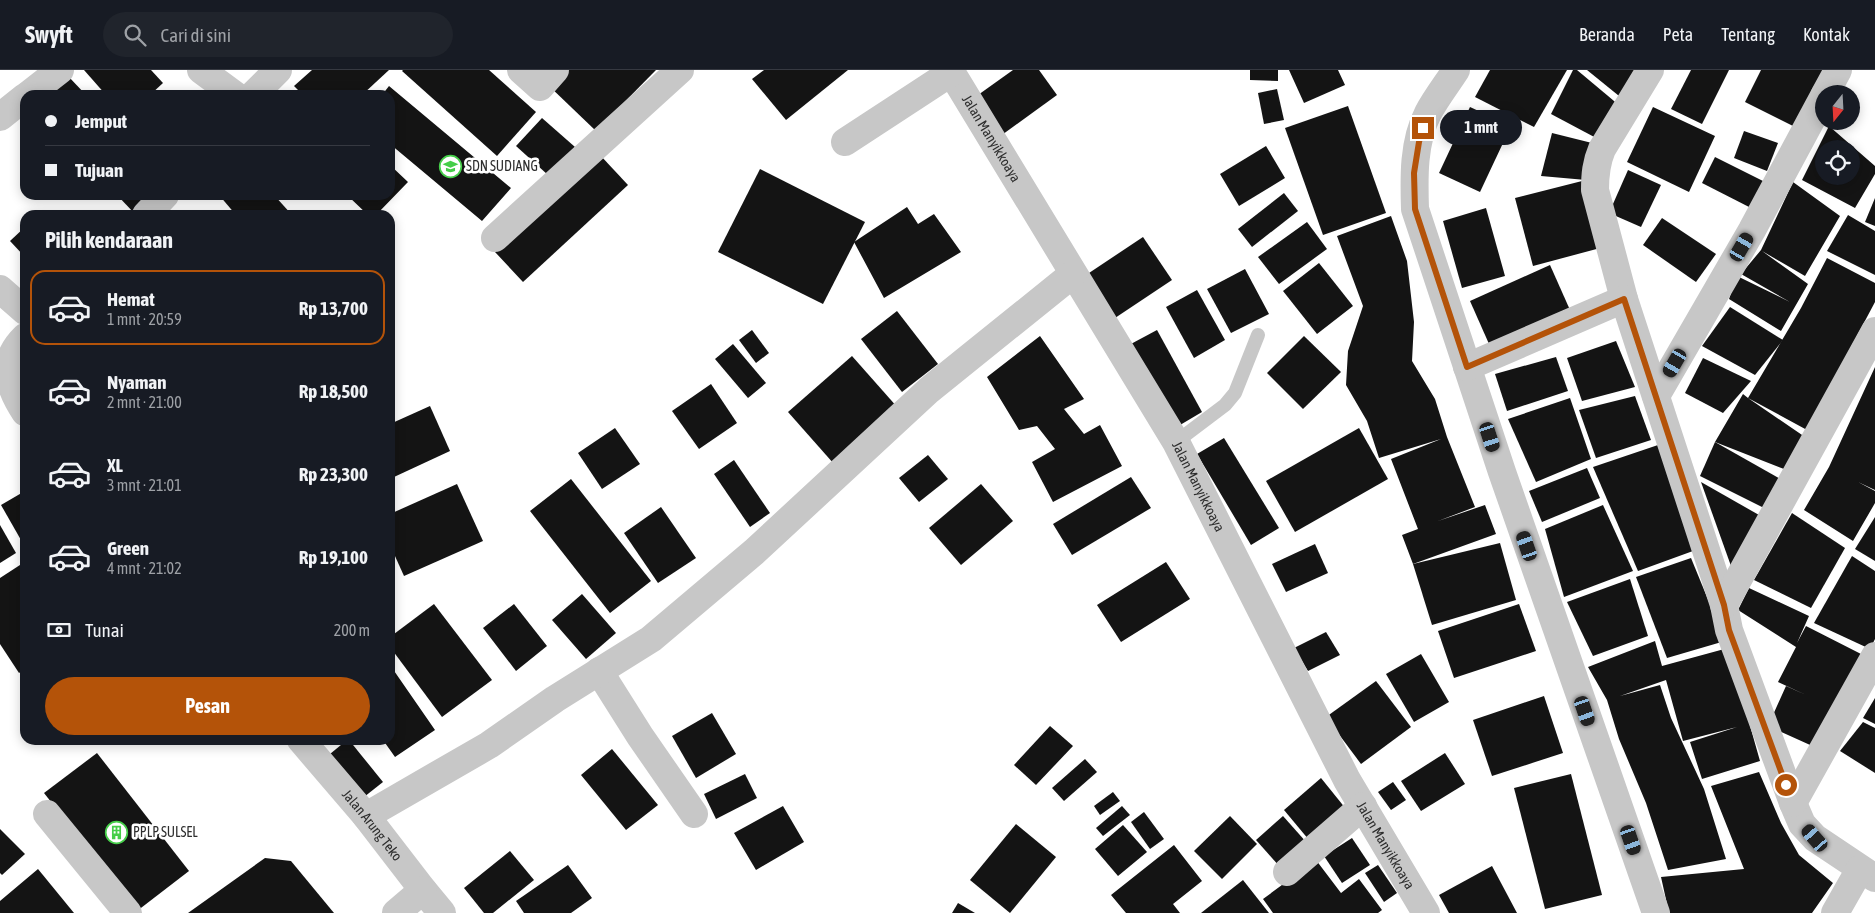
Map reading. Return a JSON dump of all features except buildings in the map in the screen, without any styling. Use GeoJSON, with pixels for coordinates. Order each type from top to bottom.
{"type":"FeatureCollection","features":[{"type":"Feature","properties":{"kind":"street"},"geometry":{"type":"LineString","coordinates":[[34,90],[60,70]]}},
{"type":"Feature","properties":{"kind":"street"},"geometry":{"type":"LineString","coordinates":[[202,70],[228,90]]}},
{"type":"Feature","properties":{"kind":"street"},"geometry":{"type":"LineString","coordinates":[[258,90],[278,70]]}},
{"type":"Feature","properties":{"kind":"street"},"geometry":{"type":"LineString","coordinates":[[521,70],[540,87],[555,70]]}},
{"type":"Feature","properties":{"kind":"street"},"geometry":{"type":"LineString","coordinates":[[495,238],[680,70]]}},
{"type":"Feature","properties":{"kind":"street"},"geometry":{"type":"LineString","coordinates":[[1456,70],[1428,114],[1419,142],[1414,173],[1415,209],[1502,472],[1656,913]]}},
{"type":"Feature","properties":{"kind":"street"},"geometry":{"type":"LineString","coordinates":[[1650,70],[1602,149],[1595,175],[1596,190],[1624,299],[1724,605],[1729,630],[1793,802],[1802,824],[1815,838],[1868,873],[1835,913]]}},
{"type":"Feature","properties":{"kind":"street"},"geometry":{"type":"LineString","coordinates":[[1830,85],[1838,70]]}},
{"type":"Feature","properties":{"kind":"street"},"geometry":{"type":"LineString","coordinates":[[845,142],[951,71]]}},
{"type":"Feature","properties":{"kind":"street","name":"Jalan Manyikkoaya"},"geometry":{"type":"LineString","coordinates":[[951,71],[1176,442],[1347,780],[1426,913]]}},
{"type":"Feature","properties":{"kind":"street"},"geometry":{"type":"LineString","coordinates":[[0,117],[20,102]]}},
{"type":"Feature","properties":{"kind":"street"},"geometry":{"type":"LineString","coordinates":[[1656,396],[1752,230],[1815,112]]}},
{"type":"Feature","properties":{"kind":"street"},"geometry":{"type":"LineString","coordinates":[[151,210],[160,200]]}},
{"type":"Feature","properties":{"kind":"street"},"geometry":{"type":"LineString","coordinates":[[366,816],[489,745],[599,671],[651,639],[754,552],[929,390],[1073,274]]}},
{"type":"Feature","properties":{"kind":"street"},"geometry":{"type":"LineString","coordinates":[[0,289],[20,307]]}},
{"type":"Feature","properties":{"kind":"street"},"geometry":{"type":"LineString","coordinates":[[1467,367],[1624,299]]}},
{"type":"Feature","properties":{"kind":"street"},"geometry":{"type":"LineString","coordinates":[[1724,605],[1875,332]]}},
{"type":"Feature","properties":{"kind":"street"},"geometry":{"type":"LineString","coordinates":[[20,342],[15,346],[11,356],[8,376],[20,403]]}},
{"type":"Feature","properties":{"kind":"street"},"geometry":{"type":"LineString","coordinates":[[1793,802],[1875,656]]}},
{"type":"Feature","properties":{"kind":"street"},"geometry":{"type":"LineString","coordinates":[[599,671],[640,736],[694,814]]}},
{"type":"Feature","properties":{"kind":"street","name":"Jalan Arung Teko"},"geometry":{"type":"LineString","coordinates":[[305,745],[366,816],[442,913]]}},
{"type":"Feature","properties":{"kind":"street"},"geometry":{"type":"LineString","coordinates":[[1287,872],[1363,806]]}},
{"type":"Feature","properties":{"kind":"street"},"geometry":{"type":"LineString","coordinates":[[47,814],[128,913]]}},
{"type":"Feature","properties":{"kind":"street"},"geometry":{"type":"LineString","coordinates":[[396,913],[423,890]]}},
{"type":"Feature","properties":{"kind":"lane"},"geometry":{"type":"LineString","coordinates":[[1176,442],[1225,405],[1235,393],[1258,335]]}},
{"type":"Feature","properties":{"kind":"place","name":"SDN SUDIANG"},"geometry":{"type":"Point","coordinates":[450,166]}},
{"type":"Feature","properties":{"kind":"place","name":"PPLP SULSEL"},"geometry":{"type":"Point","coordinates":[117,832]}},
{"type":"Feature","properties":{"kind":"route"},"geometry":{"type":"LineString","coordinates":[[1423,128],[1414,173],[1415,209],[1467,367],[1624,299],[1724,605],[1729,630],[1786,785]]}}]}
